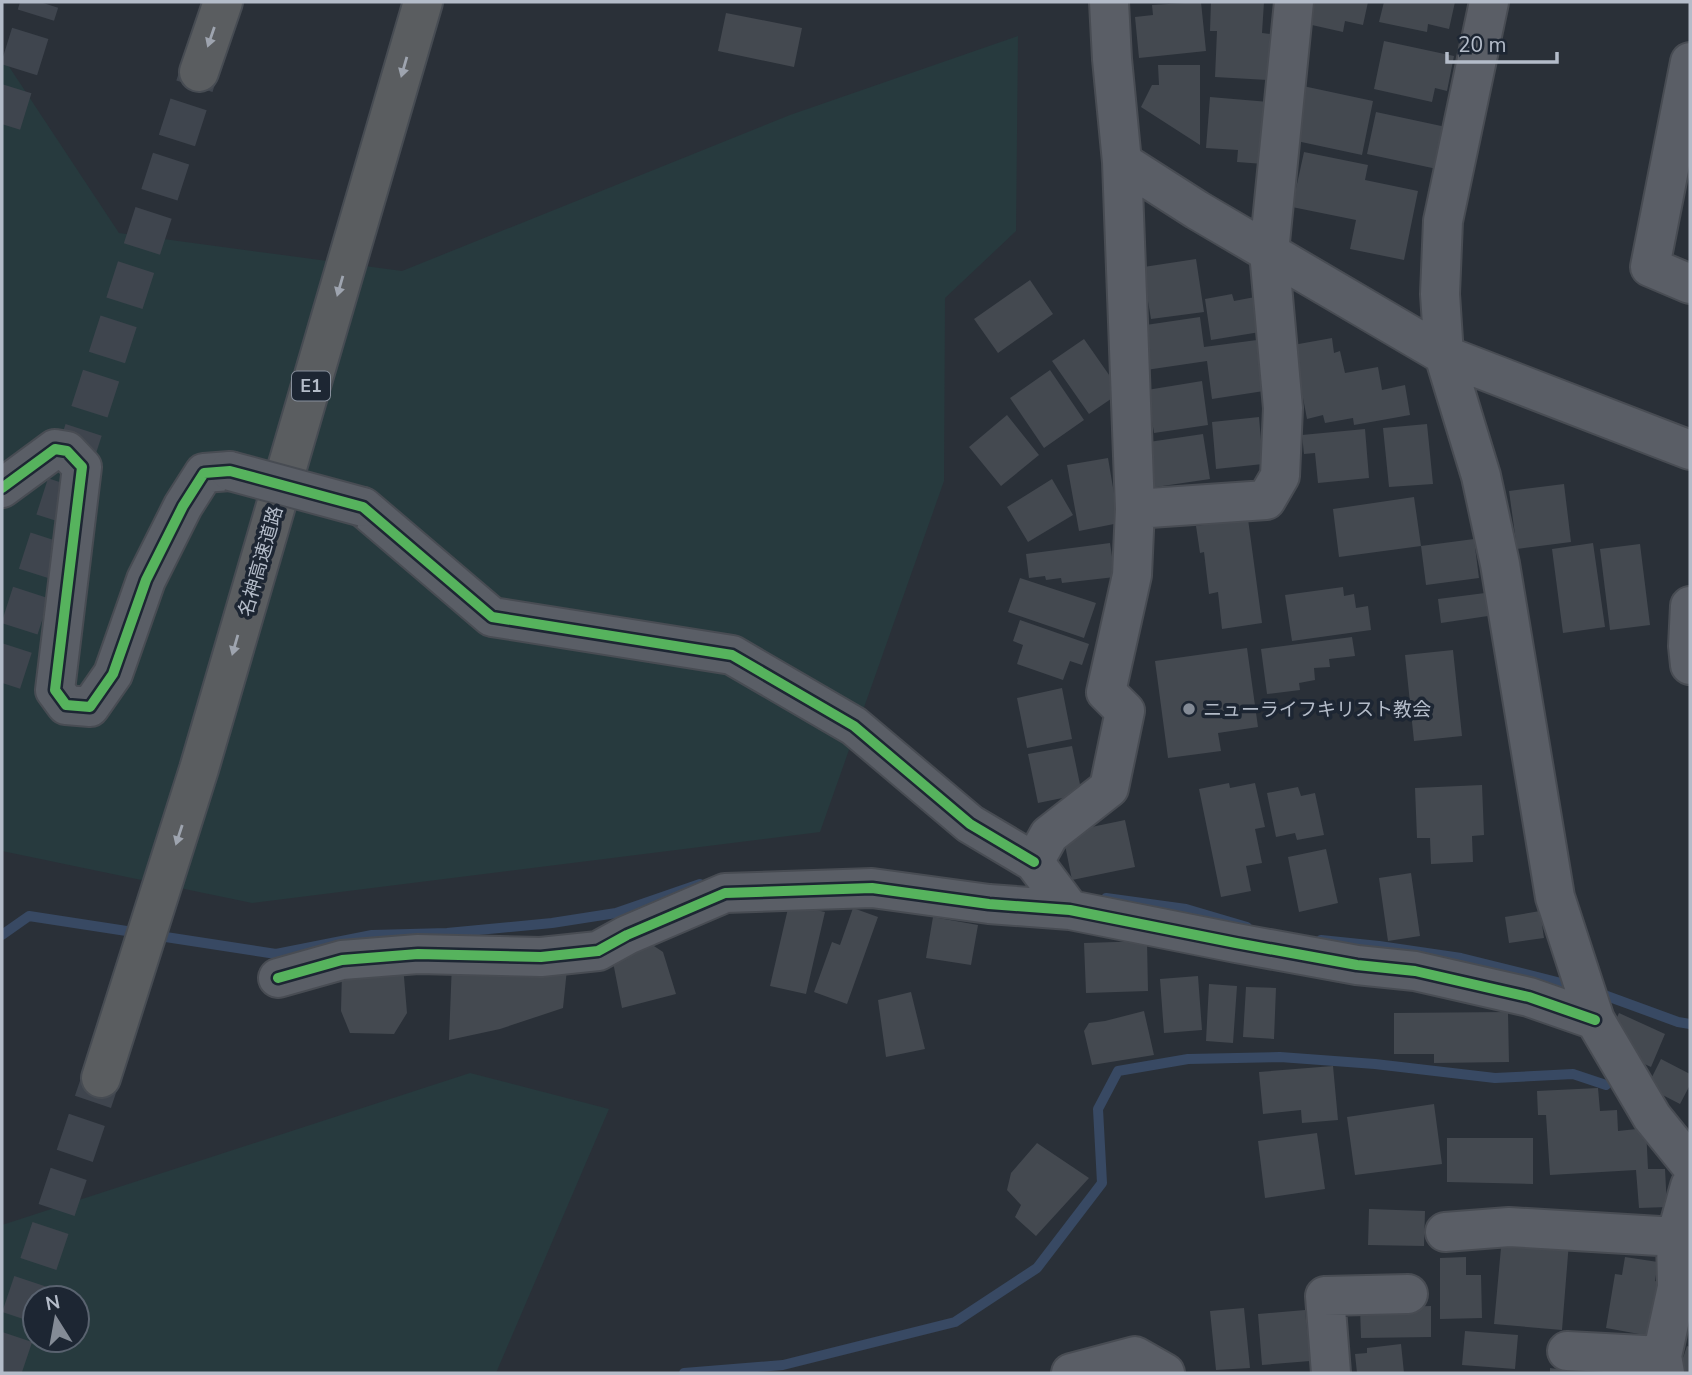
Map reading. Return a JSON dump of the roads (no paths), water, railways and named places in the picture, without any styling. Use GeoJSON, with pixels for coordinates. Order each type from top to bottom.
{"type":"FeatureCollection","features":[{"type":"Feature","properties":{"kind":"highway"},"geometry":{"type":"LineString","coordinates":[[199,72],[223,2]]}},
{"type":"Feature","properties":{"kind":"highway","name":"名神高速道路"},"geometry":{"type":"LineString","coordinates":[[101,1078],[199,769],[423,2]]}},
{"type":"Feature","properties":{"kind":"street"},"geometry":{"type":"LineString","coordinates":[[1055,890],[1049,835],[1110,788],[1125,711],[1106,692],[1132,575],[1135,509],[1122,162],[1109,2]]}},
{"type":"Feature","properties":{"kind":"street"},"geometry":{"type":"LineString","coordinates":[[1135,509],[1266,500],[1280,476],[1283,408],[1269,252],[1294,2]]}},
{"type":"Feature","properties":{"kind":"street"},"geometry":{"type":"LineString","coordinates":[[1489,2],[1443,221],[1440,294],[1444,355],[1480,476],[1497,551],[1555,897],[1588,999],[1653,1117],[1690,1164]]}},
{"type":"Feature","properties":{"kind":"street"},"geometry":{"type":"LineString","coordinates":[[1690,62],[1684,130],[1650,267],[1690,284]]}},
{"type":"Feature","properties":{"kind":"street"},"geometry":{"type":"LineString","coordinates":[[1122,162],[1444,355],[1690,450]]}},
{"type":"Feature","properties":{"kind":"street"},"geometry":{"type":"LineString","coordinates":[[2,488],[55,449],[68,451],[82,467],[55,690],[66,705],[90,707],[113,674],[146,580],[183,506],[204,473],[230,471],[363,507],[492,617],[732,655],[854,726],[970,824],[1055,890],[1276,950],[1357,965],[1415,971],[1529,997],[1588,999]]}},
{"type":"Feature","properties":{"kind":"street"},"geometry":{"type":"LineString","coordinates":[[1690,606],[1690,652]]}},
{"type":"Feature","properties":{"kind":"street"},"geometry":{"type":"LineString","coordinates":[[278,978],[341,960],[405,955],[541,957],[598,951],[627,934],[725,892],[872,888],[989,904],[1055,890]]}},
{"type":"Feature","properties":{"kind":"street"},"geometry":{"type":"LineString","coordinates":[[1567,1351],[1663,1365],[1677,1287],[1676,1237],[1690,1186]]}},
{"type":"Feature","properties":{"kind":"street"},"geometry":{"type":"LineString","coordinates":[[1445,1232],[1509,1227],[1676,1237]]}},
{"type":"Feature","properties":{"kind":"street"},"geometry":{"type":"LineString","coordinates":[[1331,1373],[1325,1296],[1408,1294]]}},
{"type":"Feature","properties":{"kind":"street"},"geometry":{"type":"LineString","coordinates":[[1072,1373],[1135,1356],[1166,1373]]}},
{"type":"Feature","properties":{"kind":"waterway"},"geometry":{"type":"LineString","coordinates":[[2,935],[29,916],[276,954],[372,935],[447,933],[552,923],[616,913],[700,884]]}},
{"type":"Feature","properties":{"kind":"waterway"},"geometry":{"type":"LineString","coordinates":[[1106,898],[1186,909],[1247,927]]}},
{"type":"Feature","properties":{"kind":"waterway"},"geometry":{"type":"LineString","coordinates":[[1321,940],[1461,958],[1577,987]]}},
{"type":"Feature","properties":{"kind":"waterway"},"geometry":{"type":"LineString","coordinates":[[1596,992],[1690,1024]]}},
{"type":"Feature","properties":{"kind":"waterway"},"geometry":{"type":"LineString","coordinates":[[684,1373],[783,1365],[955,1322],[1037,1268],[1102,1183],[1098,1109],[1118,1071],[1188,1059],[1280,1057],[1375,1064],[1495,1078],[1573,1074],[1606,1085]]}},
{"type":"Feature","properties":{"kind":"tunnel"},"geometry":{"type":"LineString","coordinates":[[2,124],[40,2]]}},
{"type":"Feature","properties":{"kind":"tunnel"},"geometry":{"type":"LineString","coordinates":[[2,683],[199,72]]}},
{"type":"Feature","properties":{"kind":"tunnel"},"geometry":{"type":"LineString","coordinates":[[2,1372],[101,1078]]}},
{"type":"Feature","properties":{"kind":"place","name":"ニューライフキリスト教会"},"geometry":{"type":"Point","coordinates":[1189,709]}}]}
